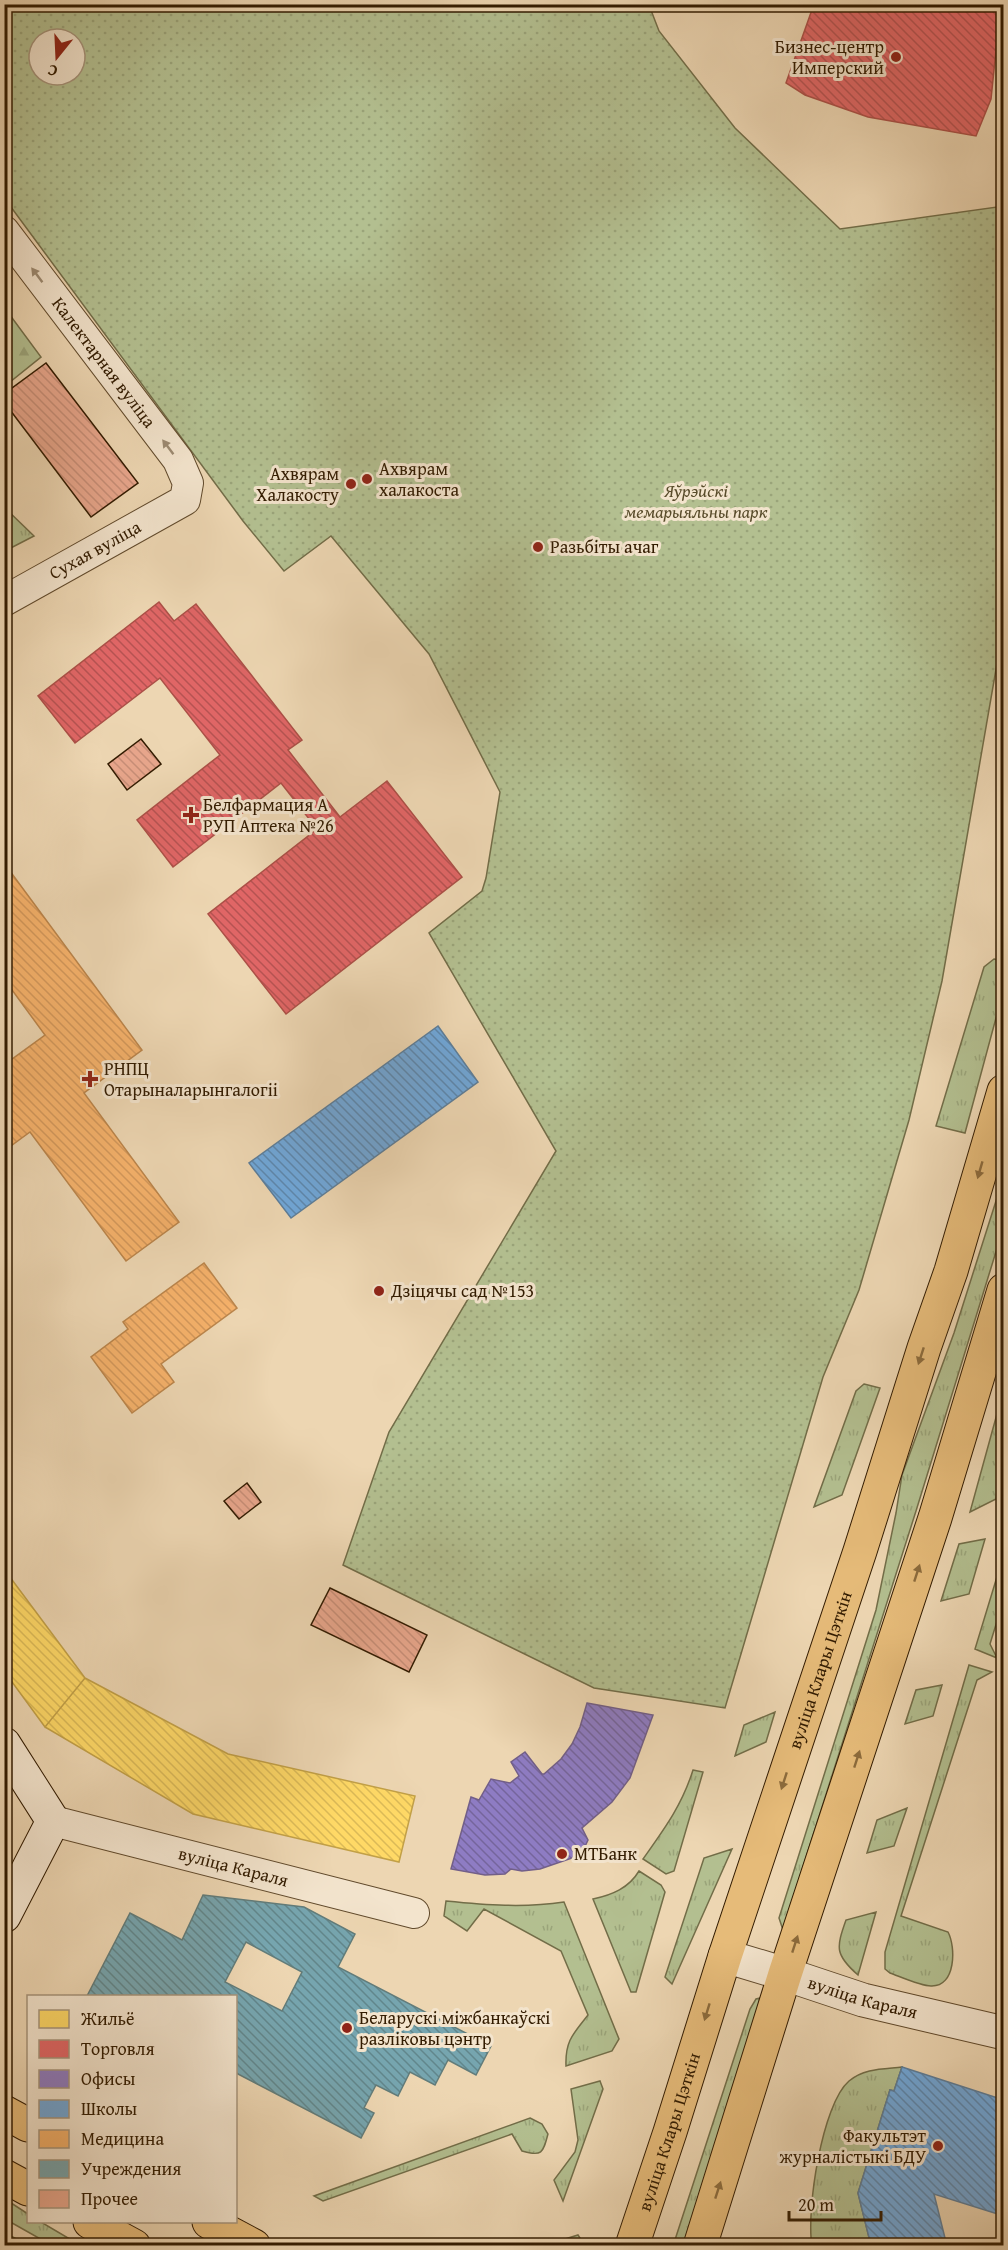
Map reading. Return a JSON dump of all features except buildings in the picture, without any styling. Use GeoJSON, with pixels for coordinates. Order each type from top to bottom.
{"type":"FeatureCollection","features":[{"type":"Feature","properties":{"kind":"main road","name":"вуліца Клары Цэткін"},"geometry":{"type":"LineString","coordinates":[[632,2246],[724,1956],[951,1272],[1004,1091]]}},
{"type":"Feature","properties":{"kind":"main road"},"geometry":{"type":"LineString","coordinates":[[700,2246],[785,1974],[935,1518],[1004,1290]]}},
{"type":"Feature","properties":{"kind":"main road"},"geometry":{"type":"LineString","coordinates":[[4,2112],[27,2124]]}},
{"type":"Feature","properties":{"kind":"main road"},"geometry":{"type":"LineString","coordinates":[[4,2176],[27,2188]]}},
{"type":"Feature","properties":{"kind":"main road"},"geometry":{"type":"LineString","coordinates":[[92,2223],[134,2246]]}},
{"type":"Feature","properties":{"kind":"main road"},"geometry":{"type":"LineString","coordinates":[[211,2223],[254,2246]]}},
{"type":"Feature","properties":{"kind":"street","name":"Калектарная вуліца"},"geometry":{"type":"LineString","coordinates":[[4,231],[178,460],[188,483],[185,500]]}},
{"type":"Feature","properties":{"kind":"street","name":"Сухая вуліца"},"geometry":{"type":"LineString","coordinates":[[4,601],[185,500]]}},
{"type":"Feature","properties":{"kind":"street"},"geometry":{"type":"LineString","coordinates":[[4,1744],[53,1821],[4,1916]]}},
{"type":"Feature","properties":{"kind":"street","name":"вуліца Караля"},"geometry":{"type":"LineString","coordinates":[[53,1821],[414,1913]]}},
{"type":"Feature","properties":{"kind":"street","name":"вуліца Караля"},"geometry":{"type":"LineString","coordinates":[[724,1956],[863,2000],[1004,2033]]}},
{"type":"Feature","properties":{"kind":"green space","name":"Яўрэйскі мемарыяльны парк"},"geometry":{"type":"Polygon","coordinates":[[[5,5],[649,5],[659,31],[735,128],[840,229],[1004,206],[1003,629],[942,981],[909,1120],[859,1290],[823,1377],[725,1708],[594,1688],[343,1565],[389,1432],[556,1151],[429,933],[482,891],[500,792],[429,654],[331,536],[284,571],[243,521],[5,199],[5,5]]]}},
{"type":"Feature","properties":{"kind":"green space"},"geometry":{"type":"Polygon","coordinates":[[[4,307],[41,357],[5,386],[4,386],[4,307]]]}},
{"type":"Feature","properties":{"kind":"green space"},"geometry":{"type":"Polygon","coordinates":[[[4,507],[34,536],[5,551],[4,551],[4,507]]]}},
{"type":"Feature","properties":{"kind":"green space"},"geometry":{"type":"Polygon","coordinates":[[[994,959],[1003,961],[1003,992],[965,1133],[936,1126],[984,967],[994,959]]]}},
{"type":"Feature","properties":{"kind":"green space"},"geometry":{"type":"Polygon","coordinates":[[[1003,1179],[1003,1229],[783,1930],[779,1918],[876,1610],[902,1475],[954,1333],[1003,1179]]]}},
{"type":"Feature","properties":{"kind":"green space"},"geometry":{"type":"Polygon","coordinates":[[[864,1384],[880,1388],[842,1495],[814,1507],[856,1391],[864,1384]]]}},
{"type":"Feature","properties":{"kind":"green space"},"geometry":{"type":"Polygon","coordinates":[[[1003,1392],[1003,1443],[996,1499],[970,1512],[1003,1392]]]}},
{"type":"Feature","properties":{"kind":"green space"},"geometry":{"type":"Polygon","coordinates":[[[985,1539],[969,1594],[941,1601],[959,1544],[985,1539]]]}},
{"type":"Feature","properties":{"kind":"green space"},"geometry":{"type":"Polygon","coordinates":[[[1003,1557],[1003,1602],[990,1644],[997,1658],[975,1649],[1003,1557]]]}},
{"type":"Feature","properties":{"kind":"green space"},"geometry":{"type":"Polygon","coordinates":[[[969,1665],[992,1672],[977,1680],[901,1916],[948,1932],[951,1939],[953,1956],[949,1973],[939,1985],[927,1986],[890,1973],[885,1969],[885,1952],[969,1665]]]}},
{"type":"Feature","properties":{"kind":"green space"},"geometry":{"type":"Polygon","coordinates":[[[942,1685],[933,1716],[905,1724],[916,1690],[942,1685]]]}},
{"type":"Feature","properties":{"kind":"green space"},"geometry":{"type":"Polygon","coordinates":[[[775,1712],[766,1742],[735,1756],[744,1725],[775,1712]]]}},
{"type":"Feature","properties":{"kind":"green space"},"geometry":{"type":"Polygon","coordinates":[[[693,1770],[703,1772],[674,1871],[666,1874],[643,1859],[678,1805],[693,1770]]]}},
{"type":"Feature","properties":{"kind":"green space"},"geometry":{"type":"Polygon","coordinates":[[[907,1808],[894,1846],[867,1853],[877,1820],[907,1808]]]}},
{"type":"Feature","properties":{"kind":"green space"},"geometry":{"type":"Polygon","coordinates":[[[732,1849],[672,1984],[665,1977],[704,1858],[732,1849]]]}},
{"type":"Feature","properties":{"kind":"green space"},"geometry":{"type":"Polygon","coordinates":[[[639,1871],[661,1885],[665,1892],[636,1992],[631,1992],[593,1899],[619,1890],[639,1871]]]}},
{"type":"Feature","properties":{"kind":"green space"},"geometry":{"type":"Polygon","coordinates":[[[446,1901],[490,1905],[564,1902],[619,2039],[612,2051],[566,2066],[569,2044],[574,2033],[588,2015],[561,1951],[484,1909],[467,1931],[444,1916],[446,1901]]]}},
{"type":"Feature","properties":{"kind":"green space"},"geometry":{"type":"Polygon","coordinates":[[[876,1912],[858,1975],[841,1956],[840,1938],[846,1920],[876,1912]]]}},
{"type":"Feature","properties":{"kind":"green space"},"geometry":{"type":"Polygon","coordinates":[[[760,1998],[750,2041],[683,2245],[673,2246],[750,2009],[756,1999],[760,1998]]]}},
{"type":"Feature","properties":{"kind":"green space"},"geometry":{"type":"Polygon","coordinates":[[[902,2067],[894,2091],[890,2090],[858,2193],[871,2245],[812,2246],[811,2208],[818,2159],[831,2111],[839,2093],[849,2081],[861,2074],[902,2067]]]}},
{"type":"Feature","properties":{"kind":"green space"},"geometry":{"type":"Polygon","coordinates":[[[600,2081],[603,2089],[563,2201],[554,2180],[575,2152],[578,2140],[571,2089],[600,2081]]]}},
{"type":"Feature","properties":{"kind":"green space"},"geometry":{"type":"Polygon","coordinates":[[[530,2118],[542,2124],[548,2134],[541,2152],[534,2154],[522,2151],[512,2134],[323,2201],[314,2196],[530,2118]]]}},
{"type":"Feature","properties":{"kind":"green space"},"geometry":{"type":"Polygon","coordinates":[[[5,2199],[27,2213],[27,2223],[43,2223],[80,2245],[51,2245],[5,2219],[5,2199]]]}},
{"type":"Feature","properties":{"kind":"green space"},"geometry":{"type":"Polygon","coordinates":[[[5,2233],[28,2245],[5,2245],[5,2233]]]}},
{"type":"Feature","properties":{"kind":"green space"},"geometry":{"type":"Polygon","coordinates":[[[578,2235],[582,2241],[581,2245],[546,2245],[578,2235]]]}},
{"type":"Feature","properties":{"kind":"place","name":"Бизнес-центр Имперский"},"geometry":{"type":"Point","coordinates":[896,57]}},
{"type":"Feature","properties":{"kind":"place","name":"Ахвярам халакоста"},"geometry":{"type":"Point","coordinates":[367,479]}},
{"type":"Feature","properties":{"kind":"place","name":"Ахвярам Халакосту"},"geometry":{"type":"Point","coordinates":[351,484]}},
{"type":"Feature","properties":{"kind":"place","name":"Разьбіты ачаг"},"geometry":{"type":"Point","coordinates":[538,547]}},
{"type":"Feature","properties":{"kind":"place","name":"Белфармация А РУП Аптека №26"},"geometry":{"type":"Point","coordinates":[191,815]}},
{"type":"Feature","properties":{"kind":"place","name":"РНПЦ Отарыналарынгалогіі"},"geometry":{"type":"Point","coordinates":[90,1079]}},
{"type":"Feature","properties":{"kind":"place","name":"Дзіцячы сад №153"},"geometry":{"type":"Point","coordinates":[379,1291]}},
{"type":"Feature","properties":{"kind":"place","name":"МТБанк"},"geometry":{"type":"Point","coordinates":[562,1854]}},
{"type":"Feature","properties":{"kind":"place","name":"Беларускі міжбанкаўскі разліковы цэнтр"},"geometry":{"type":"Point","coordinates":[347,2028]}},
{"type":"Feature","properties":{"kind":"place","name":"Факультэт журналістыкі БДУ"},"geometry":{"type":"Point","coordinates":[938,2146]}}]}
